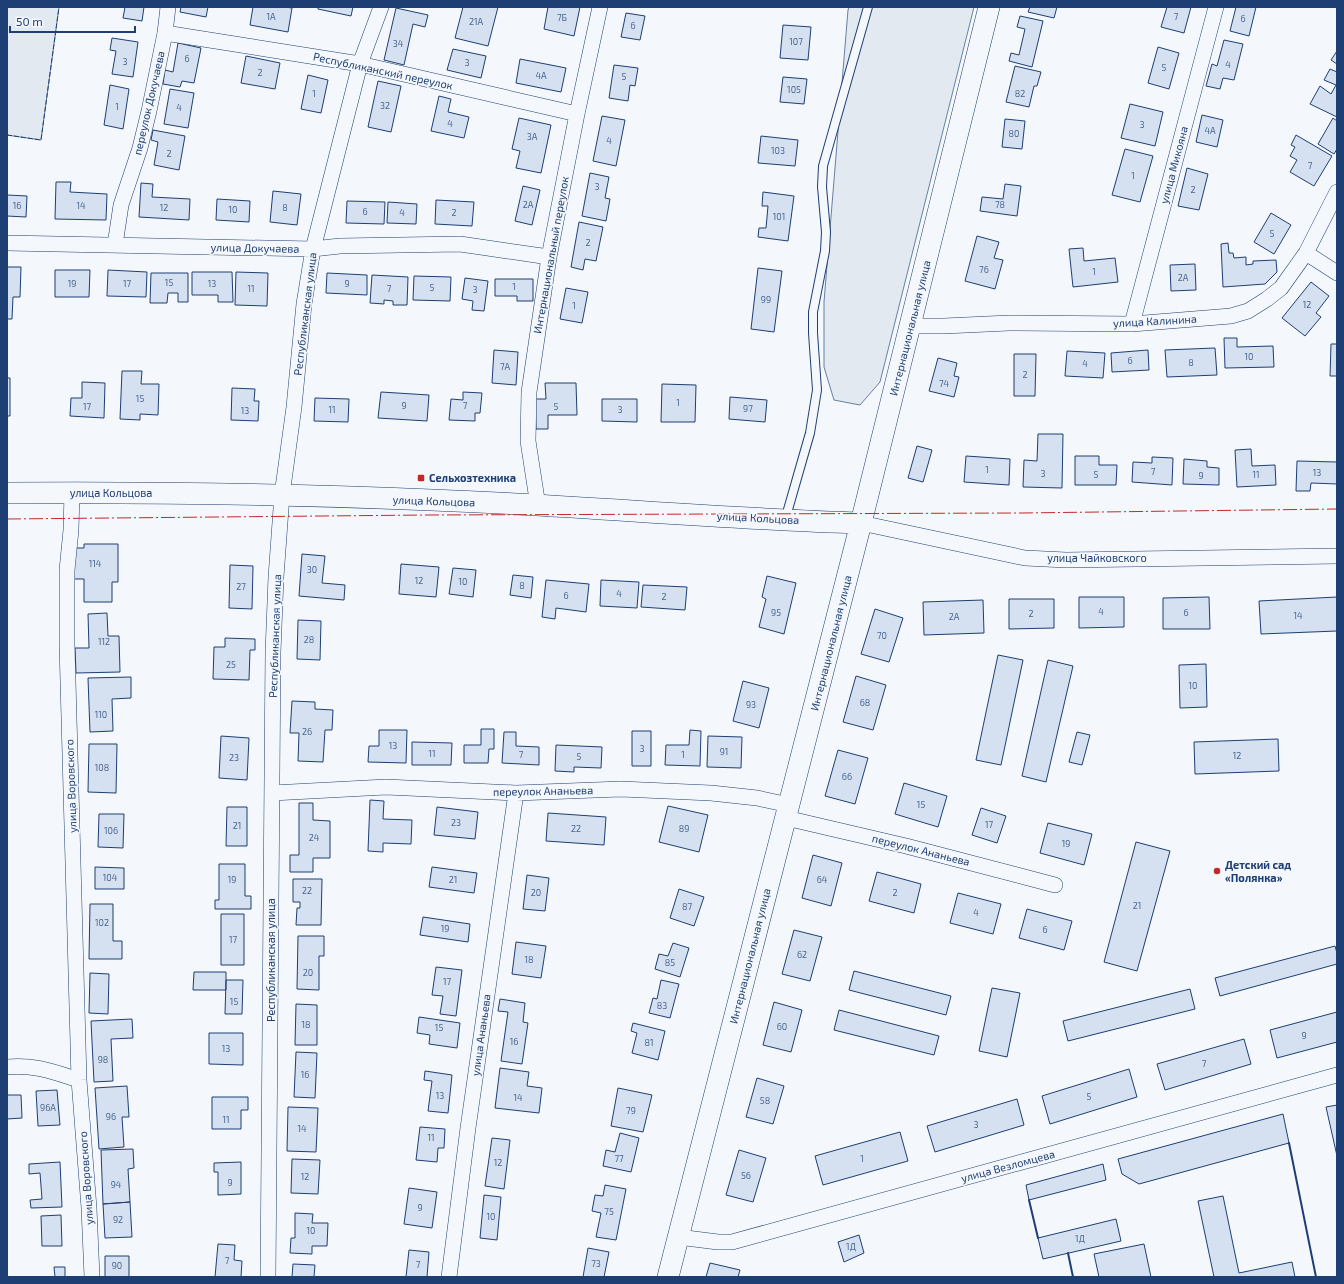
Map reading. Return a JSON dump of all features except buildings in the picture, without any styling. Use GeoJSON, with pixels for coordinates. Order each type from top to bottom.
{"type":"FeatureCollection","features":[{"type":"Feature","properties":{"kind":"main road","name":"Интернациональная улица"},"geometry":{"type":"LineString","coordinates":[[668,1277],[862,523],[989,7]]}},
{"type":"Feature","properties":{"kind":"main road","name":"улица Кольцова"},"geometry":{"type":"LineString","coordinates":[[7,493],[72,492],[282,495],[434,500],[862,523]]}},
{"type":"Feature","properties":{"kind":"street","name":"переулок Докучаева"},"geometry":{"type":"LineString","coordinates":[[115,245],[121,205],[140,148],[165,33],[168,7]]}},
{"type":"Feature","properties":{"kind":"street","name":"Республиканская улица"},"geometry":{"type":"LineString","coordinates":[[268,1277],[274,629],[282,495],[294,407],[304,304],[313,249],[360,64],[381,7]]}},
{"type":"Feature","properties":{"kind":"street","name":"Интернациональный переулок"},"geometry":{"type":"LineString","coordinates":[[538,506],[528,441],[529,392],[549,257],[600,7]]}},
{"type":"Feature","properties":{"kind":"street","name":"улица Микояна"},"geometry":{"type":"LineString","coordinates":[[1132,324],[1216,7]]}},
{"type":"Feature","properties":{"kind":"street","name":"Республиканский переулок"},"geometry":{"type":"LineString","coordinates":[[165,33],[360,64],[577,114]]}},
{"type":"Feature","properties":{"kind":"street","name":"улица Калинина"},"geometry":{"type":"LineString","coordinates":[[910,326],[1009,323],[1132,324],[1231,316],[1248,311],[1268,299],[1281,288],[1306,254],[1337,192]]}},
{"type":"Feature","properties":{"kind":"street","name":"улица Докучаева"},"geometry":{"type":"LineString","coordinates":[[7,243],[313,249],[340,246],[460,244],[549,257]]}},
{"type":"Feature","properties":{"kind":"street"},"geometry":{"type":"LineString","coordinates":[[1306,254],[1337,274]]}},
{"type":"Feature","properties":{"kind":"street","name":"улица Воровского"},"geometry":{"type":"LineString","coordinates":[[72,492],[71,530],[66,570],[78,1080],[89,1208],[92,1277]]}},
{"type":"Feature","properties":{"kind":"street","name":"улица Чайковского"},"geometry":{"type":"LineString","coordinates":[[862,523],[1025,558],[1066,560],[1337,556]]}},
{"type":"Feature","properties":{"kind":"street","name":"переулок Ананьева"},"geometry":{"type":"LineString","coordinates":[[272,793],[386,788],[516,794],[620,789],[675,791],[757,798],[788,812],[906,846],[1055,885]]}},
{"type":"Feature","properties":{"kind":"street","name":"улица Ананьева"},"geometry":{"type":"LineString","coordinates":[[449,1277],[468,1128],[516,794]]}},
{"type":"Feature","properties":{"kind":"street"},"geometry":{"type":"LineString","coordinates":[[7,1068],[30,1066],[78,1080]]}},
{"type":"Feature","properties":{"kind":"street","name":"улица Везломцева"},"geometry":{"type":"LineString","coordinates":[[678,1237],[718,1242],[732,1242],[1337,1075]]}},
{"type":"Feature","properties":{"kind":"lane"},"geometry":{"type":"LineString","coordinates":[[785,520],[810,433],[818,390],[813,333],[813,312],[826,232],[822,187],[823,166],[868,7]]}},
{"type":"Feature","properties":{"kind":"shaded area"},"geometry":{"type":"Polygon","coordinates":[[[7,7],[59,7],[41,140],[7,135],[7,7]]]}},
{"type":"Feature","properties":{"kind":"shaded area"},"geometry":{"type":"Polygon","coordinates":[[[849,7],[974,7],[880,382],[860,405],[834,400],[824,367],[824,302],[849,7]]]}},
{"type":"Feature","properties":{"kind":"fence"},"geometry":{"type":"LineString","coordinates":[[7,135],[41,140],[59,7]]}},
{"type":"Feature","properties":{"kind":"wall"},"geometry":{"type":"LineString","coordinates":[[1289,1143],[1316,1277]]}},
{"type":"Feature","properties":{"kind":"wall"},"geometry":{"type":"LineString","coordinates":[[1029,1200],[1038,1238]]}},
{"type":"Feature","properties":{"kind":"wall"},"geometry":{"type":"LineString","coordinates":[[1068,1253],[1073,1277]]}},
{"type":"Feature","properties":{"kind":"power"},"geometry":{"type":"LineString","coordinates":[[7,519],[427,515],[1021,513],[1337,509]]}},
{"type":"Feature","properties":{"kind":"place","name":"Сельхозтехника"},"geometry":{"type":"Point","coordinates":[421,478]}},
{"type":"Feature","properties":{"kind":"place","name":"Детский сад «Полянка»"},"geometry":{"type":"Point","coordinates":[1217,871]}}]}
